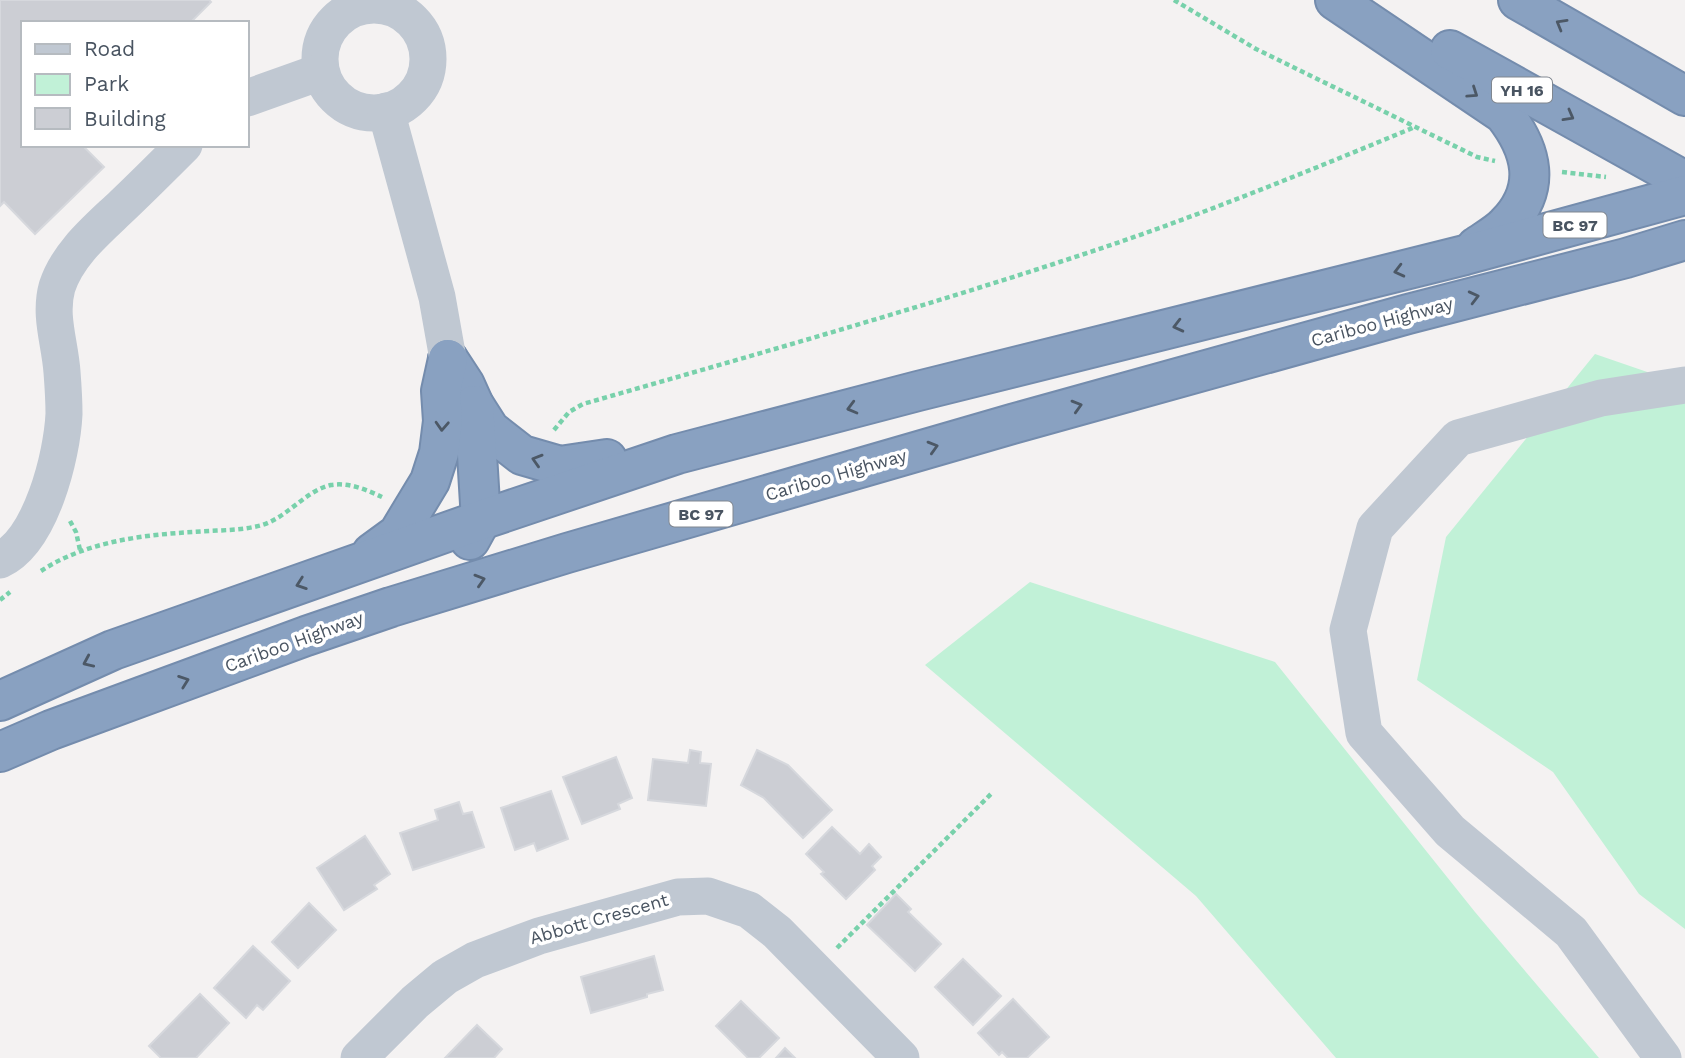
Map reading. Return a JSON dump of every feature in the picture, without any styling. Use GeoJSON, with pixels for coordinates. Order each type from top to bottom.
{"type":"FeatureCollection","features":[{"type":"Feature","properties":{"kind":"highway"},"geometry":{"type":"LineString","coordinates":[[1335,0],[1504,114],[1516,130],[1531,168],[1521,204],[1507,225],[1465,255]]}},
{"type":"Feature","properties":{"kind":"highway","name":"YH 16"},"geometry":{"type":"LineString","coordinates":[[1359,0],[1685,181]]}},
{"type":"Feature","properties":{"kind":"highway"},"geometry":{"type":"LineString","coordinates":[[1518,0],[1685,96]]}},
{"type":"Feature","properties":{"kind":"highway"},"geometry":{"type":"LineString","coordinates":[[1603,49],[1685,68]]}},
{"type":"Feature","properties":{"kind":"highway","name":"BC 97"},"geometry":{"type":"LineString","coordinates":[[0,701],[113,650],[677,454],[1465,255],[1685,195]]}},
{"type":"Feature","properties":{"kind":"highway","name":"Cariboo Highway"},"geometry":{"type":"LineString","coordinates":[[0,752],[51,730],[391,607],[1012,424],[1685,240]]}},
{"type":"Feature","properties":{"kind":"highway"},"geometry":{"type":"LineString","coordinates":[[1626,258],[1685,269]]}},
{"type":"Feature","properties":{"kind":"highway"},"geometry":{"type":"LineString","coordinates":[[448,359],[490,430],[522,455],[560,467],[616,457],[677,454]]}},
{"type":"Feature","properties":{"kind":"highway"},"geometry":{"type":"LineString","coordinates":[[355,565],[398,534],[430,481],[439,453],[443,421],[441,391],[448,359]]}},
{"type":"Feature","properties":{"kind":"highway"},"geometry":{"type":"LineString","coordinates":[[391,607],[449,564],[470,540],[481,520],[474,405]]}},
{"type":"Feature","properties":{"kind":"street"},"geometry":{"type":"LineString","coordinates":[[362,3],[390,7],[405,14],[418,26],[426,41],[429,57],[421,87],[410,100],[397,108],[363,112],[346,105],[332,93],[320,72],[323,43],[330,28],[342,15],[362,3]]}},
{"type":"Feature","properties":{"kind":"street"},"geometry":{"type":"LineString","coordinates":[[248,98],[320,72]]}},
{"type":"Feature","properties":{"kind":"street"},"geometry":{"type":"LineString","coordinates":[[386,111],[437,297],[448,359]]}},
{"type":"Feature","properties":{"kind":"street"},"geometry":{"type":"LineString","coordinates":[[8,573],[45,500],[58,452],[64,415],[53,310],[58,287],[68,263],[84,243],[182,147]]}},
{"type":"Feature","properties":{"kind":"street"},"geometry":{"type":"LineString","coordinates":[[1663,1058],[1571,932],[1450,831],[1364,733],[1348,630],[1375,528],[1458,438],[1601,398],[1685,385]]}},
{"type":"Feature","properties":{"kind":"street","name":"Abbott Crescent"},"geometry":{"type":"LineString","coordinates":[[359,1058],[415,1002],[445,977],[475,960],[539,936],[678,897],[708,897],[749,910],[777,932],[901,1058]]}},
{"type":"Feature","properties":{"kind":"path"},"geometry":{"type":"LineString","coordinates":[[1174,0],[1256,50],[1477,157],[1531,168],[1614,177]]}},
{"type":"Feature","properties":{"kind":"path"},"geometry":{"type":"LineString","coordinates":[[548,440],[569,412],[583,404],[930,304],[1116,243],[1286,181],[1415,127]]}},
{"type":"Feature","properties":{"kind":"path"},"geometry":{"type":"LineString","coordinates":[[39,572],[80,550],[164,534],[263,525],[284,514],[310,494],[331,485],[353,485],[391,501]]}},
{"type":"Feature","properties":{"kind":"path"},"geometry":{"type":"LineString","coordinates":[[67,518],[76,532],[80,550]]}},
{"type":"Feature","properties":{"kind":"path"},"geometry":{"type":"LineString","coordinates":[[0,600],[8,573]]}},
{"type":"Feature","properties":{"kind":"path"},"geometry":{"type":"LineString","coordinates":[[815,970],[992,793]]}},
{"type":"Feature","properties":{"kind":"green space"},"geometry":{"type":"Polygon","coordinates":[[[1595,354],[1685,385],[1685,929],[1639,894],[1553,772],[1417,680],[1446,537],[1595,354]]]}},
{"type":"Feature","properties":{"kind":"green space"},"geometry":{"type":"Polygon","coordinates":[[[1030,582],[1275,662],[1475,912],[1599,1058],[1336,1058],[1196,896],[925,665],[1030,582]]]}},
{"type":"Feature","properties":{"kind":"building"},"geometry":{"type":"Polygon","coordinates":[[[0,0],[211,2],[192,21],[21,21],[21,147],[84,147],[104,167],[35,234],[4,202],[0,206],[0,0]]]}},
{"type":"Feature","properties":{"kind":"building"},"geometry":{"type":"Polygon","coordinates":[[[690,750],[701,752],[700,763],[711,764],[706,806],[648,800],[653,759],[688,763],[690,750]]]}},
{"type":"Feature","properties":{"kind":"building"},"geometry":{"type":"Polygon","coordinates":[[[757,750],[788,765],[832,810],[803,838],[764,798],[741,785],[757,750]]]}},
{"type":"Feature","properties":{"kind":"building"},"geometry":{"type":"Polygon","coordinates":[[[616,757],[632,798],[618,804],[620,809],[582,824],[563,777],[616,757]]]}},
{"type":"Feature","properties":{"kind":"building"},"geometry":{"type":"Polygon","coordinates":[[[551,791],[568,839],[537,851],[534,843],[515,850],[501,808],[551,791]]]}},
{"type":"Feature","properties":{"kind":"building"},"geometry":{"type":"Polygon","coordinates":[[[459,802],[463,814],[472,812],[484,847],[413,870],[400,833],[438,820],[435,810],[459,802]]]}},
{"type":"Feature","properties":{"kind":"building"},"geometry":{"type":"Polygon","coordinates":[[[832,827],[860,854],[869,844],[881,857],[872,866],[875,870],[846,899],[806,854],[832,827]]]}},
{"type":"Feature","properties":{"kind":"building"},"geometry":{"type":"Polygon","coordinates":[[[365,836],[390,874],[374,885],[377,889],[344,910],[317,868],[365,836]]]}},
{"type":"Feature","properties":{"kind":"building"},"geometry":{"type":"Polygon","coordinates":[[[896,894],[911,909],[908,912],[941,944],[915,971],[867,925],[896,894]]]}},
{"type":"Feature","properties":{"kind":"building"},"geometry":{"type":"Polygon","coordinates":[[[309,903],[336,930],[298,968],[272,942],[309,903]]]}},
{"type":"Feature","properties":{"kind":"building"},"geometry":{"type":"Polygon","coordinates":[[[253,946],[290,981],[263,1010],[257,1005],[246,1018],[214,988],[253,946]]]}},
{"type":"Feature","properties":{"kind":"building"},"geometry":{"type":"Polygon","coordinates":[[[654,956],[663,990],[591,1013],[581,977],[654,956]]]}},
{"type":"Feature","properties":{"kind":"building"},"geometry":{"type":"Polygon","coordinates":[[[963,959],[1001,996],[973,1025],[935,987],[963,959]]]}},
{"type":"Feature","properties":{"kind":"building"},"geometry":{"type":"Polygon","coordinates":[[[200,994],[229,1023],[196,1058],[161,1058],[149,1046],[200,994]]]}},
{"type":"Feature","properties":{"kind":"building"},"geometry":{"type":"Polygon","coordinates":[[[1013,999],[1049,1037],[1027,1058],[1008,1058],[1002,1052],[999,1055],[978,1033],[1013,999]]]}},
{"type":"Feature","properties":{"kind":"building"},"geometry":{"type":"Polygon","coordinates":[[[741,1001],[779,1038],[759,1058],[748,1058],[716,1026],[741,1001]]]}},
{"type":"Feature","properties":{"kind":"building"},"geometry":{"type":"Polygon","coordinates":[[[477,1025],[502,1049],[494,1058],[445,1058],[477,1025]]]}},
{"type":"Feature","properties":{"kind":"building"},"geometry":{"type":"Polygon","coordinates":[[[785,1048],[795,1058],[776,1058],[785,1048]]]}}]}
